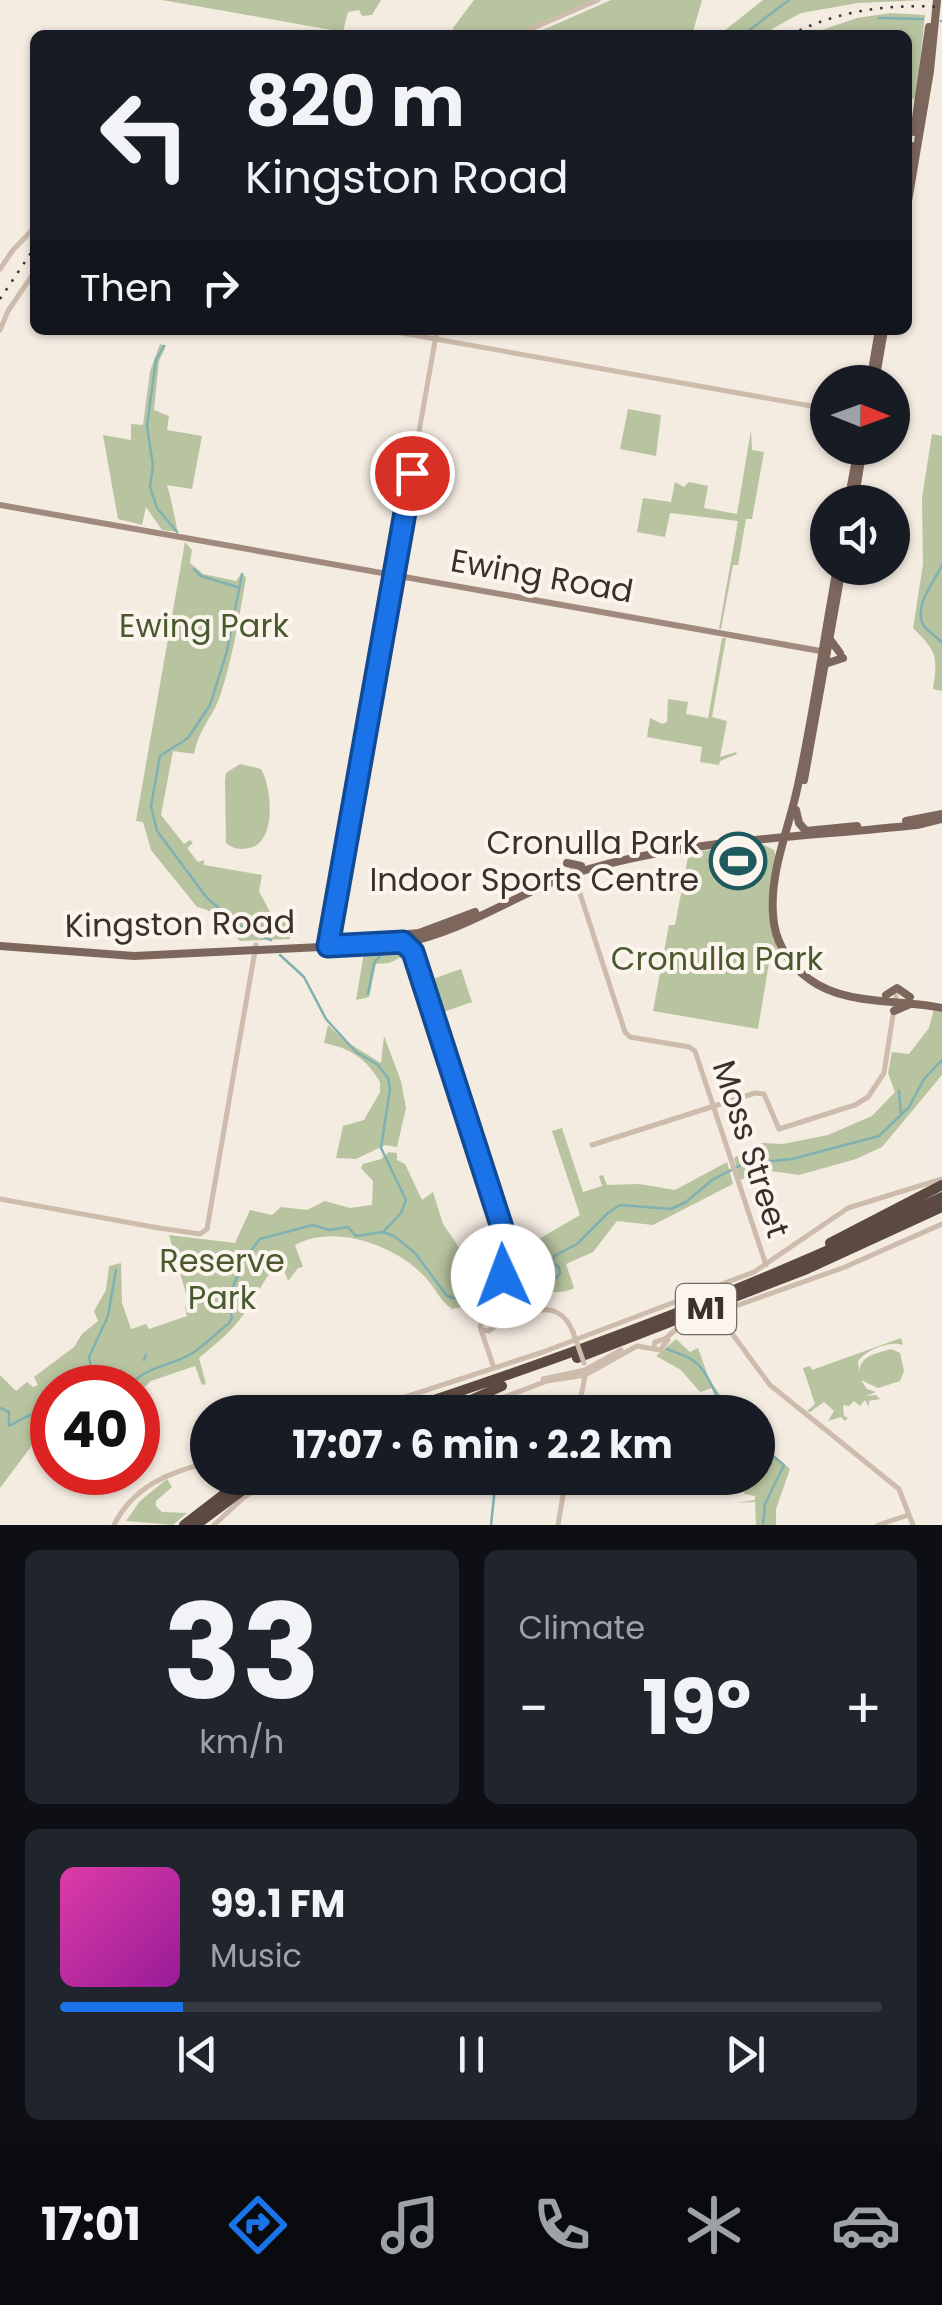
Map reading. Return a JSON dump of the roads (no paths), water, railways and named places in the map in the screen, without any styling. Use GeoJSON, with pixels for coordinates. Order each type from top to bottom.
{"type":"FeatureCollection","features":[{"type":"Feature","properties":{"kind":"highway"},"geometry":{"type":"LineString","coordinates":[[796,1265],[800,1259],[942,1182]]}},
{"type":"Feature","properties":{"kind":"highway","name":"M1"},"geometry":{"type":"LineString","coordinates":[[449,1395],[572,1354],[796,1265],[942,1197]]}},
{"type":"Feature","properties":{"kind":"highway","name":"M1"},"geometry":{"type":"LineString","coordinates":[[474,1395],[762,1288],[942,1210]]}},
{"type":"Feature","properties":{"kind":"highway"},"geometry":{"type":"LineString","coordinates":[[482,1395],[502,1386]]}},
{"type":"Feature","properties":{"kind":"highway"},"geometry":{"type":"LineString","coordinates":[[184,1525],[223,1495]]}},
{"type":"Feature","properties":{"kind":"highway"},"geometry":{"type":"LineString","coordinates":[[196,1525],[236,1495]]}},
{"type":"Feature","properties":{"kind":"main road"},"geometry":{"type":"LineString","coordinates":[[912,173],[934,0]]}},
{"type":"Feature","properties":{"kind":"main road"},"geometry":{"type":"LineString","coordinates":[[912,149],[928,61]]}},
{"type":"Feature","properties":{"kind":"main road"},"geometry":{"type":"LineString","coordinates":[[875,365],[881,335]]}},
{"type":"Feature","properties":{"kind":"main road","name":"Ewing Road"},"geometry":{"type":"LineString","coordinates":[[0,505],[824,652]]}},
{"type":"Feature","properties":{"kind":"main road"},"geometry":{"type":"LineString","coordinates":[[791,837],[796,791],[836,585]]}},
{"type":"Feature","properties":{"kind":"main road"},"geometry":{"type":"LineString","coordinates":[[837,585],[777,914],[782,936],[806,970],[828,984],[893,1000]]}},
{"type":"Feature","properties":{"kind":"main road"},"geometry":{"type":"LineString","coordinates":[[825,664],[841,655],[829,638]]}},
{"type":"Feature","properties":{"kind":"main road"},"geometry":{"type":"LineString","coordinates":[[796,810],[798,823],[780,857],[773,918],[780,945],[792,963],[813,982],[832,992],[942,1006]]}},
{"type":"Feature","properties":{"kind":"main road","name":"Kingston Road"},"geometry":{"type":"LineString","coordinates":[[407,940],[572,866],[663,850],[916,825],[942,816]]}},
{"type":"Feature","properties":{"kind":"main road","name":"Kingston Road"},"geometry":{"type":"LineString","coordinates":[[0,944],[103,952],[257,950],[407,940],[441,932],[572,866],[670,844],[791,837]]}},
{"type":"Feature","properties":{"kind":"main road"},"geometry":{"type":"LineString","coordinates":[[763,840],[774,846],[780,857]]}},
{"type":"Feature","properties":{"kind":"main road"},"geometry":{"type":"LineString","coordinates":[[407,940],[413,952]]}},
{"type":"Feature","properties":{"kind":"main road"},"geometry":{"type":"LineString","coordinates":[[893,1000],[897,988],[912,1000]]}},
{"type":"Feature","properties":{"kind":"street"},"geometry":{"type":"LineString","coordinates":[[529,30],[598,0]]}},
{"type":"Feature","properties":{"kind":"street"},"geometry":{"type":"LineString","coordinates":[[0,270],[30,232]]}},
{"type":"Feature","properties":{"kind":"street"},"geometry":{"type":"LineString","coordinates":[[1,328],[30,282]]}},
{"type":"Feature","properties":{"kind":"street"},"geometry":{"type":"LineString","coordinates":[[410,335],[810,406]]}},
{"type":"Feature","properties":{"kind":"street"},"geometry":{"type":"LineString","coordinates":[[328,943],[437,335]]}},
{"type":"Feature","properties":{"kind":"street","name":"Moss Street"},"geometry":{"type":"LineString","coordinates":[[572,866],[626,1032],[636,1038],[693,1049],[766,1265]]}},
{"type":"Feature","properties":{"kind":"street"},"geometry":{"type":"LineString","coordinates":[[0,1199],[205,1232],[257,950]]}},
{"type":"Feature","properties":{"kind":"street"},"geometry":{"type":"LineString","coordinates":[[413,952],[506,1240],[506,1261],[487,1315],[487,1344],[494,1368]]}},
{"type":"Feature","properties":{"kind":"street"},"geometry":{"type":"LineString","coordinates":[[592,1146],[760,1092],[768,1099],[779,1129],[865,1099],[884,1073],[893,1000]]}},
{"type":"Feature","properties":{"kind":"street"},"geometry":{"type":"LineString","coordinates":[[411,1395],[494,1368],[766,1265],[848,1208],[942,1182]]}},
{"type":"Feature","properties":{"kind":"street"},"geometry":{"type":"LineString","coordinates":[[571,1375],[635,1344],[662,1349],[680,1328],[942,1226]]}},
{"type":"Feature","properties":{"kind":"street"},"geometry":{"type":"LineString","coordinates":[[488,1325],[545,1308],[560,1312],[573,1332],[585,1369],[581,1395]]}},
{"type":"Feature","properties":{"kind":"street"},"geometry":{"type":"LineString","coordinates":[[721,1314],[770,1385],[896,1486],[913,1525]]}},
{"type":"Feature","properties":{"kind":"street"},"geometry":{"type":"LineString","coordinates":[[510,1395],[571,1375],[636,1346],[656,1345]]}},
{"type":"Feature","properties":{"kind":"street"},"geometry":{"type":"LineString","coordinates":[[571,1375],[583,1386]]}},
{"type":"Feature","properties":{"kind":"street"},"geometry":{"type":"LineString","coordinates":[[114,1525],[130,1500],[161,1476],[190,1468]]}},
{"type":"Feature","properties":{"kind":"street"},"geometry":{"type":"LineString","coordinates":[[214,1525],[247,1495]]}},
{"type":"Feature","properties":{"kind":"street"},"geometry":{"type":"LineString","coordinates":[[558,1525],[563,1495]]}},
{"type":"Feature","properties":{"kind":"street"},"geometry":{"type":"LineString","coordinates":[[878,1525],[909,1514]]}},
{"type":"Feature","properties":{"kind":"waterway"},"geometry":{"type":"LineString","coordinates":[[750,30],[789,0]]}},
{"type":"Feature","properties":{"kind":"waterway"},"geometry":{"type":"LineString","coordinates":[[879,18],[923,19]]}},
{"type":"Feature","properties":{"kind":"waterway"},"geometry":{"type":"LineString","coordinates":[[164,346],[156,360],[147,426],[153,466],[150,487],[157,508],[177,532]]}},
{"type":"Feature","properties":{"kind":"waterway"},"geometry":{"type":"LineString","coordinates":[[942,565],[921,611],[924,626],[942,643]]}},
{"type":"Feature","properties":{"kind":"waterway"},"geometry":{"type":"LineString","coordinates":[[194,569],[201,576],[237,587]]}},
{"type":"Feature","properties":{"kind":"waterway"},"geometry":{"type":"LineString","coordinates":[[242,574],[227,651],[210,705],[188,738],[160,756],[151,806],[157,831],[207,898],[244,929],[271,940]]}},
{"type":"Feature","properties":{"kind":"waterway"},"geometry":{"type":"LineString","coordinates":[[368,994],[374,963],[386,948]]}},
{"type":"Feature","properties":{"kind":"waterway"},"geometry":{"type":"LineString","coordinates":[[280,955],[304,977],[326,1019],[356,1052],[378,1065],[388,1078],[390,1089],[381,1148],[406,1200],[401,1213],[385,1230]]}},
{"type":"Feature","properties":{"kind":"waterway"},"geometry":{"type":"LineString","coordinates":[[160,1367],[191,1354],[229,1323],[232,1289],[246,1257],[260,1239],[313,1225],[329,1230],[348,1227],[356,1236],[383,1232],[415,1253],[447,1296],[459,1299],[522,1283],[550,1286],[560,1273],[553,1263],[554,1256],[577,1244],[620,1205],[671,1209],[743,1164],[792,1159],[879,1136],[909,1107],[924,1079],[942,1060]]}},
{"type":"Feature","properties":{"kind":"waterway"},"geometry":{"type":"LineString","coordinates":[[899,1091],[901,1115]]}},
{"type":"Feature","properties":{"kind":"waterway"},"geometry":{"type":"LineString","coordinates":[[91,1365],[89,1357],[108,1316],[116,1270]]}},
{"type":"Feature","properties":{"kind":"waterway"},"geometry":{"type":"LineString","coordinates":[[667,1349],[698,1364],[717,1395]]}},
{"type":"Feature","properties":{"kind":"waterway"},"geometry":{"type":"LineString","coordinates":[[144,1360],[146,1355]]}},
{"type":"Feature","properties":{"kind":"waterway"},"geometry":{"type":"LineString","coordinates":[[0,1408],[9,1412],[9,1426],[30,1416]]}},
{"type":"Feature","properties":{"kind":"waterway"},"geometry":{"type":"LineString","coordinates":[[775,1458],[784,1465],[775,1483]]}},
{"type":"Feature","properties":{"kind":"waterway"},"geometry":{"type":"LineString","coordinates":[[491,1525],[494,1495]]}},
{"type":"Feature","properties":{"kind":"waterway"},"geometry":{"type":"LineString","coordinates":[[763,1525],[769,1495]]}},
{"type":"Feature","properties":{"kind":"railway"},"geometry":{"type":"LineString","coordinates":[[800,30],[864,10],[942,7]]}},
{"type":"Feature","properties":{"kind":"railway"},"geometry":{"type":"LineString","coordinates":[[0,299],[30,254]]}},
{"type":"Feature","properties":{"kind":"place","name":"Cronulla Park Indoor Sports Centre"},"geometry":{"type":"Point","coordinates":[738,861]}},
{"type":"Feature","properties":{"kind":"park label","name":"Ewing Park"},"geometry":{"type":"Point","coordinates":[204,626]}},
{"type":"Feature","properties":{"kind":"park label","name":"Cronulla Park"},"geometry":{"type":"Point","coordinates":[717,959]}},
{"type":"Feature","properties":{"kind":"park label","name":"Reserve Park"},"geometry":{"type":"Point","coordinates":[222,1280]}}]}
